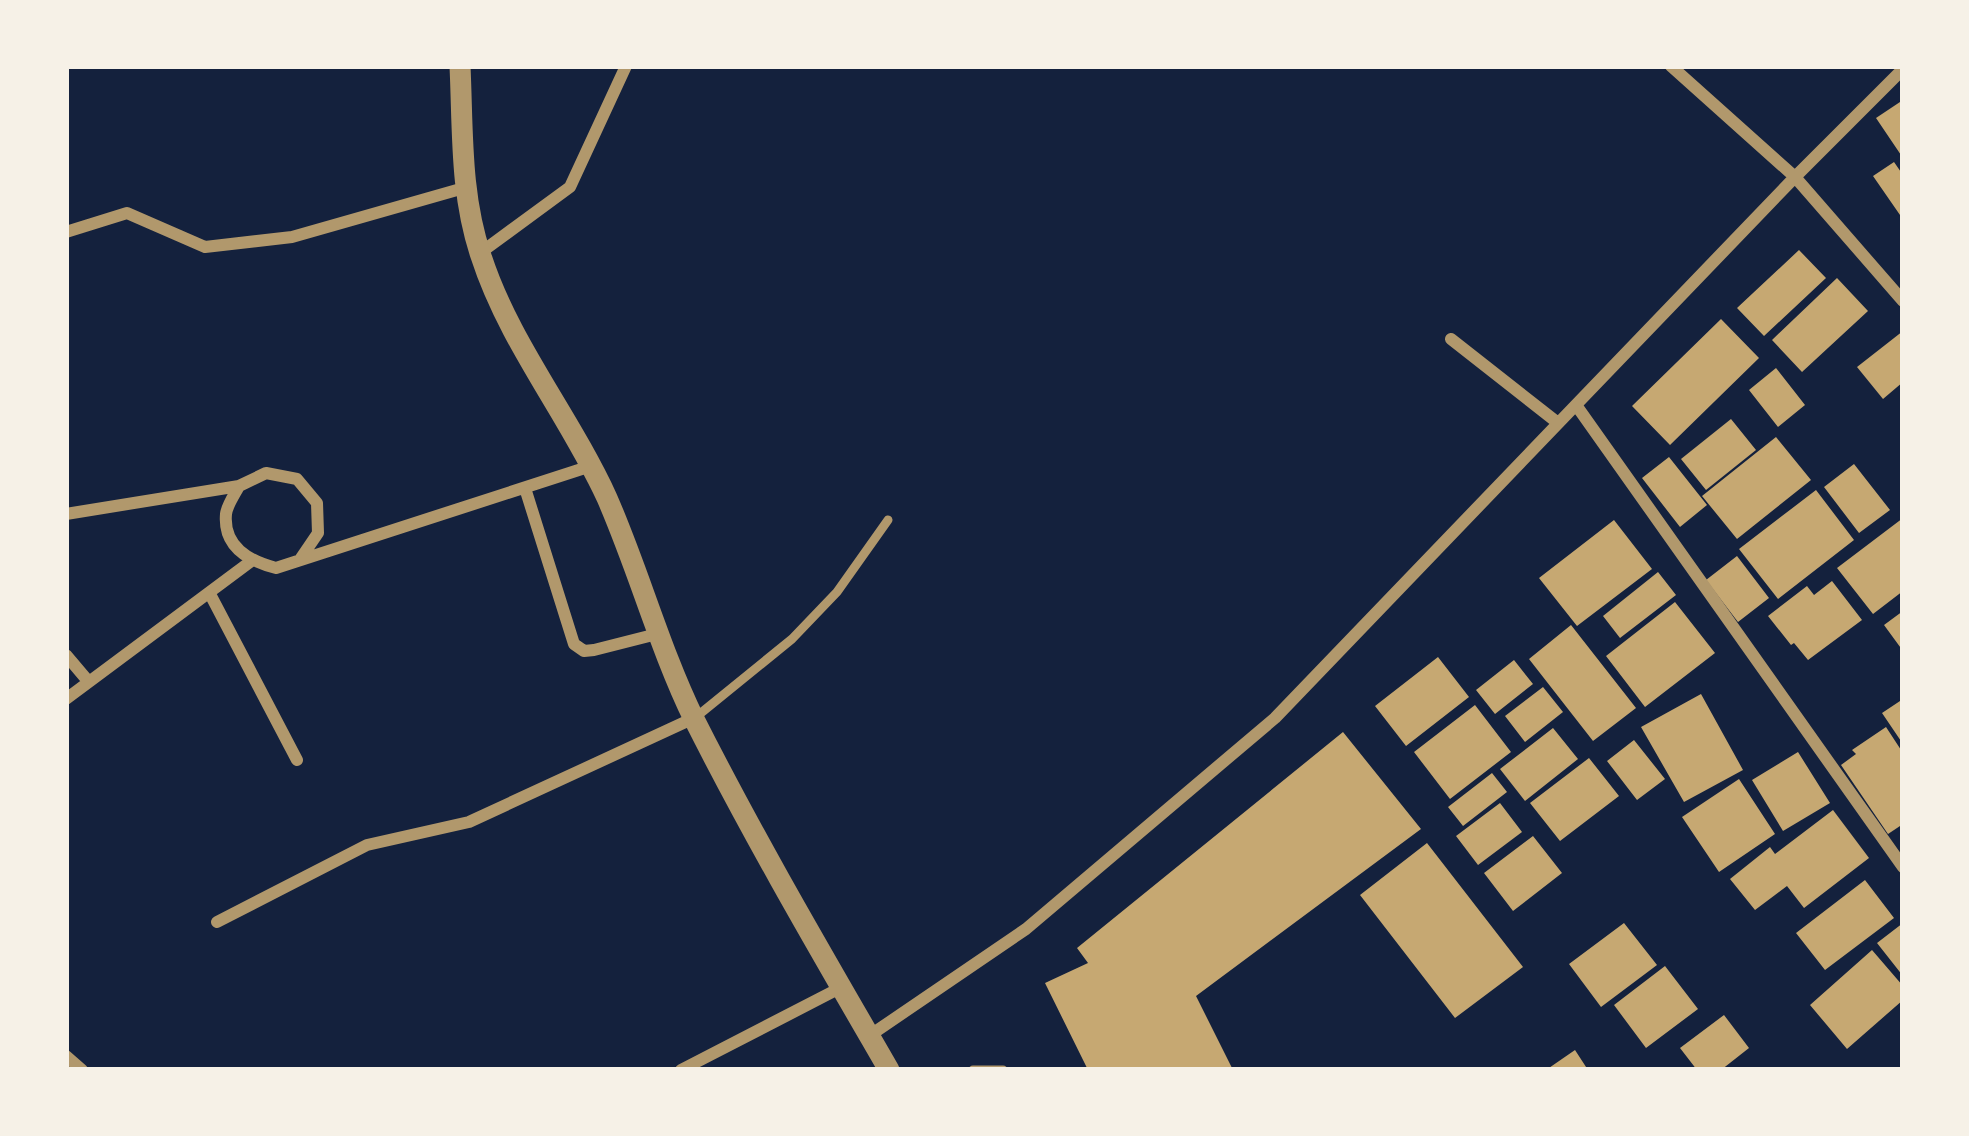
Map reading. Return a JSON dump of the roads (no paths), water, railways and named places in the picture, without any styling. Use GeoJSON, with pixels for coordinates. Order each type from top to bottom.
{"type":"FeatureCollection","features":[{"type":"Feature","properties":{"kind":"street"},"geometry":{"type":"LineString","coordinates":[[460,66],[464,188],[480,254],[502,310],[592,466],[694,718],[889,1070]]}},
{"type":"Feature","properties":{"kind":"street"},"geometry":{"type":"LineString","coordinates":[[480,254],[570,187],[626,66]]}},
{"type":"Feature","properties":{"kind":"street"},"geometry":{"type":"LineString","coordinates":[[1671,66],[1796,177],[1903,301]]}},
{"type":"Feature","properties":{"kind":"street"},"geometry":{"type":"LineString","coordinates":[[869,1036],[1026,929],[1275,718],[1903,69]]}},
{"type":"Feature","properties":{"kind":"street"},"geometry":{"type":"LineString","coordinates":[[66,232],[127,213],[205,248],[292,237],[464,188]]}},
{"type":"Feature","properties":{"kind":"street"},"geometry":{"type":"LineString","coordinates":[[1450,339],[1558,423]]}},
{"type":"Feature","properties":{"kind":"street"},"geometry":{"type":"LineString","coordinates":[[1576,405],[1903,868]]}},
{"type":"Feature","properties":{"kind":"street"},"geometry":{"type":"LineString","coordinates":[[239,486],[226,512],[230,540],[250,562],[276,568],[592,466]]}},
{"type":"Feature","properties":{"kind":"street"},"geometry":{"type":"LineString","coordinates":[[66,514],[239,486],[266,473],[297,479],[317,502],[318,533],[301,558]]}},
{"type":"Feature","properties":{"kind":"street"},"geometry":{"type":"LineString","coordinates":[[525,488],[574,644],[594,650],[657,634]]}},
{"type":"Feature","properties":{"kind":"street"},"geometry":{"type":"LineString","coordinates":[[66,699],[250,562]]}},
{"type":"Feature","properties":{"kind":"street"},"geometry":{"type":"LineString","coordinates":[[210,594],[297,760]]}},
{"type":"Feature","properties":{"kind":"street"},"geometry":{"type":"LineString","coordinates":[[66,655],[88,681]]}},
{"type":"Feature","properties":{"kind":"street"},"geometry":{"type":"LineString","coordinates":[[217,922],[367,845],[469,822],[694,718]]}},
{"type":"Feature","properties":{"kind":"street"},"geometry":{"type":"LineString","coordinates":[[681,1070],[840,988]]}},
{"type":"Feature","properties":{"kind":"street"},"geometry":{"type":"LineString","coordinates":[[66,1056],[82,1070]]}},
{"type":"Feature","properties":{"kind":"lane"},"geometry":{"type":"LineString","coordinates":[[694,718],[792,639],[837,592],[888,520]]}},
{"type":"Feature","properties":{"kind":"lane"},"geometry":{"type":"LineString","coordinates":[[973,1070],[1003,1070]]}}]}
